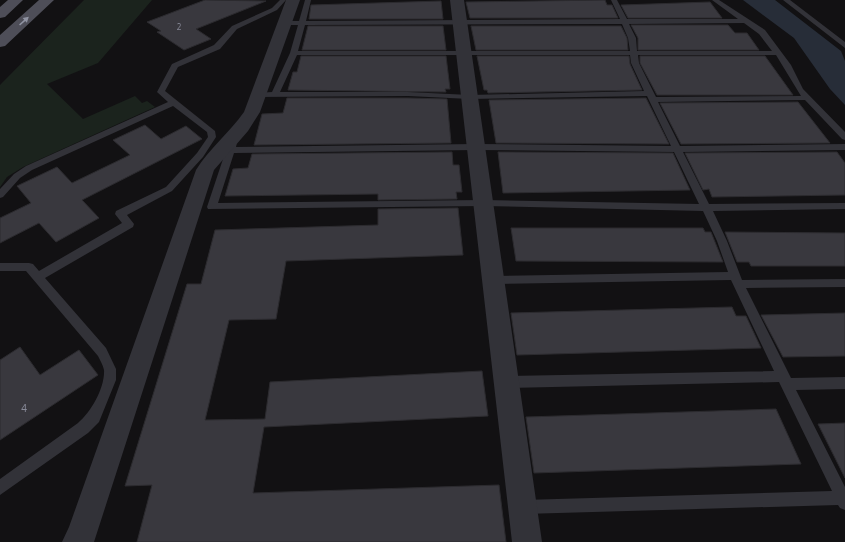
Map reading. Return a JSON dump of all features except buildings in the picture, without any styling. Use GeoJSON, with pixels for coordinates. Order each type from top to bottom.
{"type":"FeatureCollection","features":[{"type":"Feature","properties":{"kind":"main road"},"geometry":{"type":"LineString","coordinates":[[0,14],[16,0]]}},
{"type":"Feature","properties":{"kind":"main road"},"geometry":{"type":"LineString","coordinates":[[0,43],[47,0]]}},
{"type":"Feature","properties":{"kind":"street"},"geometry":{"type":"LineString","coordinates":[[77,542],[81,536],[95,494],[202,207],[205,170],[213,158],[233,143],[252,112],[267,95],[294,23],[294,0]]}},
{"type":"Feature","properties":{"kind":"street"},"geometry":{"type":"LineString","coordinates":[[457,0],[527,542]]}},
{"type":"Feature","properties":{"kind":"lane"},"geometry":{"type":"LineString","coordinates":[[37,277],[129,224],[120,214],[168,189],[200,155],[212,137],[211,131],[161,92],[175,66],[218,47],[223,42],[229,31],[279,6],[283,0]]}},
{"type":"Feature","properties":{"kind":"lane"},"geometry":{"type":"LineString","coordinates":[[267,95],[294,53],[294,23],[308,0]]}},
{"type":"Feature","properties":{"kind":"lane"},"geometry":{"type":"LineString","coordinates":[[523,507],[844,501],[736,280],[722,241],[635,63],[632,38],[614,0]]}},
{"type":"Feature","properties":{"kind":"lane"},"geometry":{"type":"LineString","coordinates":[[715,0],[762,32],[778,53],[807,98],[845,137]]}},
{"type":"Feature","properties":{"kind":"lane"},"geometry":{"type":"LineString","coordinates":[[786,0],[845,46]]}},
{"type":"Feature","properties":{"kind":"lane"},"geometry":{"type":"LineString","coordinates":[[294,23],[747,21]]}},
{"type":"Feature","properties":{"kind":"lane"},"geometry":{"type":"LineString","coordinates":[[294,53],[778,53]]}},
{"type":"Feature","properties":{"kind":"lane"},"geometry":{"type":"LineString","coordinates":[[267,95],[408,94],[470,97],[807,98]]}},
{"type":"Feature","properties":{"kind":"lane"},"geometry":{"type":"LineString","coordinates":[[0,195],[17,176],[29,168],[174,102]]}},
{"type":"Feature","properties":{"kind":"lane"},"geometry":{"type":"LineString","coordinates":[[233,143],[677,149],[845,146]]}},
{"type":"Feature","properties":{"kind":"lane"},"geometry":{"type":"LineString","coordinates":[[202,207],[483,203],[706,208],[845,206]]}},
{"type":"Feature","properties":{"kind":"lane"},"geometry":{"type":"LineString","coordinates":[[0,267],[29,267],[102,352],[110,369],[110,380],[94,418],[83,428],[0,488]]}},
{"type":"Feature","properties":{"kind":"lane"},"geometry":{"type":"LineString","coordinates":[[494,280],[736,280],[845,283]]}},
{"type":"Feature","properties":{"kind":"lane"},"geometry":{"type":"LineString","coordinates":[[507,382],[785,380],[845,382]]}},
{"type":"Feature","properties":{"kind":"shaded area"},"geometry":{"type":"Polygon","coordinates":[[[84,0],[152,0],[98,63],[47,84],[83,119],[135,96],[142,103],[147,101],[155,107],[23,167],[7,177],[0,187],[0,85],[84,0]]]}},
{"type":"Feature","properties":{"kind":"shaded area"},"geometry":{"type":"Polygon","coordinates":[[[743,0],[775,0],[841,51],[845,61],[845,105],[830,89],[794,38],[743,0]]]}}]}
